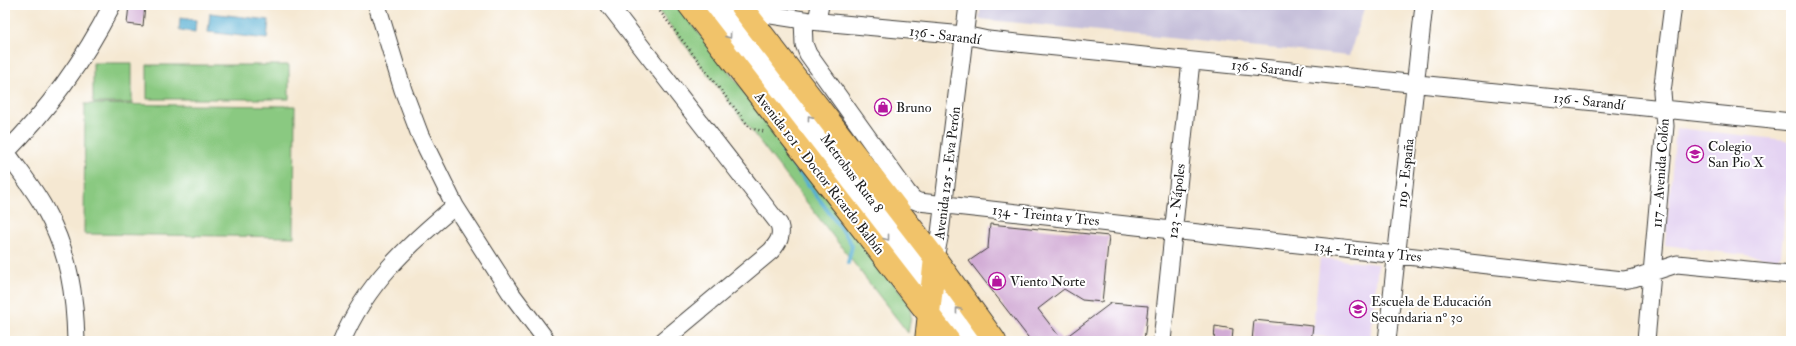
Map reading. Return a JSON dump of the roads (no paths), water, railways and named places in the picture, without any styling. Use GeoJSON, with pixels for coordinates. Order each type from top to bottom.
{"type":"FeatureCollection","features":[{"type":"Feature","properties":{"kind":"main road","name":"Avenida 101 - Doctor Ricardo Balbín"},"geometry":{"type":"LineString","coordinates":[[689,5],[931,286],[996,341]]}},
{"type":"Feature","properties":{"kind":"main road","name":"Avenida 101 - Doctor Ricardo Balbín"},"geometry":{"type":"LineString","coordinates":[[736,7],[931,286],[949,341]]}},
{"type":"Feature","properties":{"kind":"main road","name":"Avenida 125 - Eva Perón"},"geometry":{"type":"LineString","coordinates":[[926,341],[931,286]]}},
{"type":"Feature","properties":{"kind":"street"},"geometry":{"type":"LineString","coordinates":[[76,341],[75,310],[71,278],[64,253],[48,213],[6,152],[39,116],[68,80],[100,28],[112,5]]}},
{"type":"Feature","properties":{"kind":"street"},"geometry":{"type":"LineString","coordinates":[[377,5],[401,83],[420,135],[454,206],[510,292],[547,341]]}},
{"type":"Feature","properties":{"kind":"street"},"geometry":{"type":"LineString","coordinates":[[609,5],[779,224],[781,229],[779,242],[771,251],[663,341]]}},
{"type":"Feature","properties":{"kind":"street","name":"Metrobus Ruta 8"},"geometry":{"type":"LineString","coordinates":[[706,5],[931,286],[982,341]]}},
{"type":"Feature","properties":{"kind":"street","name":"Avenida 125 - Eva Perón"},"geometry":{"type":"LineString","coordinates":[[931,286],[944,204],[968,5]]}},
{"type":"Feature","properties":{"kind":"street","name":"119 - España"},"geometry":{"type":"LineString","coordinates":[[1387,341],[1424,5]]}},
{"type":"Feature","properties":{"kind":"street","name":"117 - Avenida Colón"},"geometry":{"type":"LineString","coordinates":[[1646,341],[1665,126],[1662,92],[1673,5]]}},
{"type":"Feature","properties":{"kind":"street","name":"136 - Sarandí"},"geometry":{"type":"LineString","coordinates":[[736,7],[814,15],[964,35],[988,40],[1791,122]]}},
{"type":"Feature","properties":{"kind":"street","name":"134 - Treinta y Tres"},"geometry":{"type":"LineString","coordinates":[[814,15],[804,44],[808,54],[907,192],[914,200],[920,202],[1623,280],[1677,264],[1791,275]]}},
{"type":"Feature","properties":{"kind":"street","name":"123 - Nápoles"},"geometry":{"type":"LineString","coordinates":[[1162,341],[1191,61]]}},
{"type":"Feature","properties":{"kind":"street"},"geometry":{"type":"LineString","coordinates":[[342,341],[366,298],[384,272],[424,231],[454,206]]}},
{"type":"Feature","properties":{"kind":"street","name":"Metrobus Ruta 8"},"geometry":{"type":"LineString","coordinates":[[931,286],[964,341]]}},
{"type":"Feature","properties":{"kind":"water"},"geometry":{"type":"Polygon","coordinates":[[[210,13],[269,20],[267,39],[208,32],[210,13]]]}},
{"type":"Feature","properties":{"kind":"water"},"geometry":{"type":"Polygon","coordinates":[[[180,18],[196,20],[195,32],[179,30],[180,18]]]}},
{"type":"Feature","properties":{"kind":"waterway"},"geometry":{"type":"LineString","coordinates":[[783,151],[849,239],[852,246],[848,263]]}},
{"type":"Feature","properties":{"kind":"place","name":"Bruno"},"geometry":{"type":"Point","coordinates":[883,107]}},
{"type":"Feature","properties":{"kind":"place","name":"Colegio San Pio X"},"geometry":{"type":"Point","coordinates":[1695,154]}},
{"type":"Feature","properties":{"kind":"place","name":"Viento Norte"},"geometry":{"type":"Point","coordinates":[997,281]}},
{"type":"Feature","properties":{"kind":"place","name":"Escuela de Educación Secundaria nº 30"},"geometry":{"type":"Point","coordinates":[1358,309]}}]}
